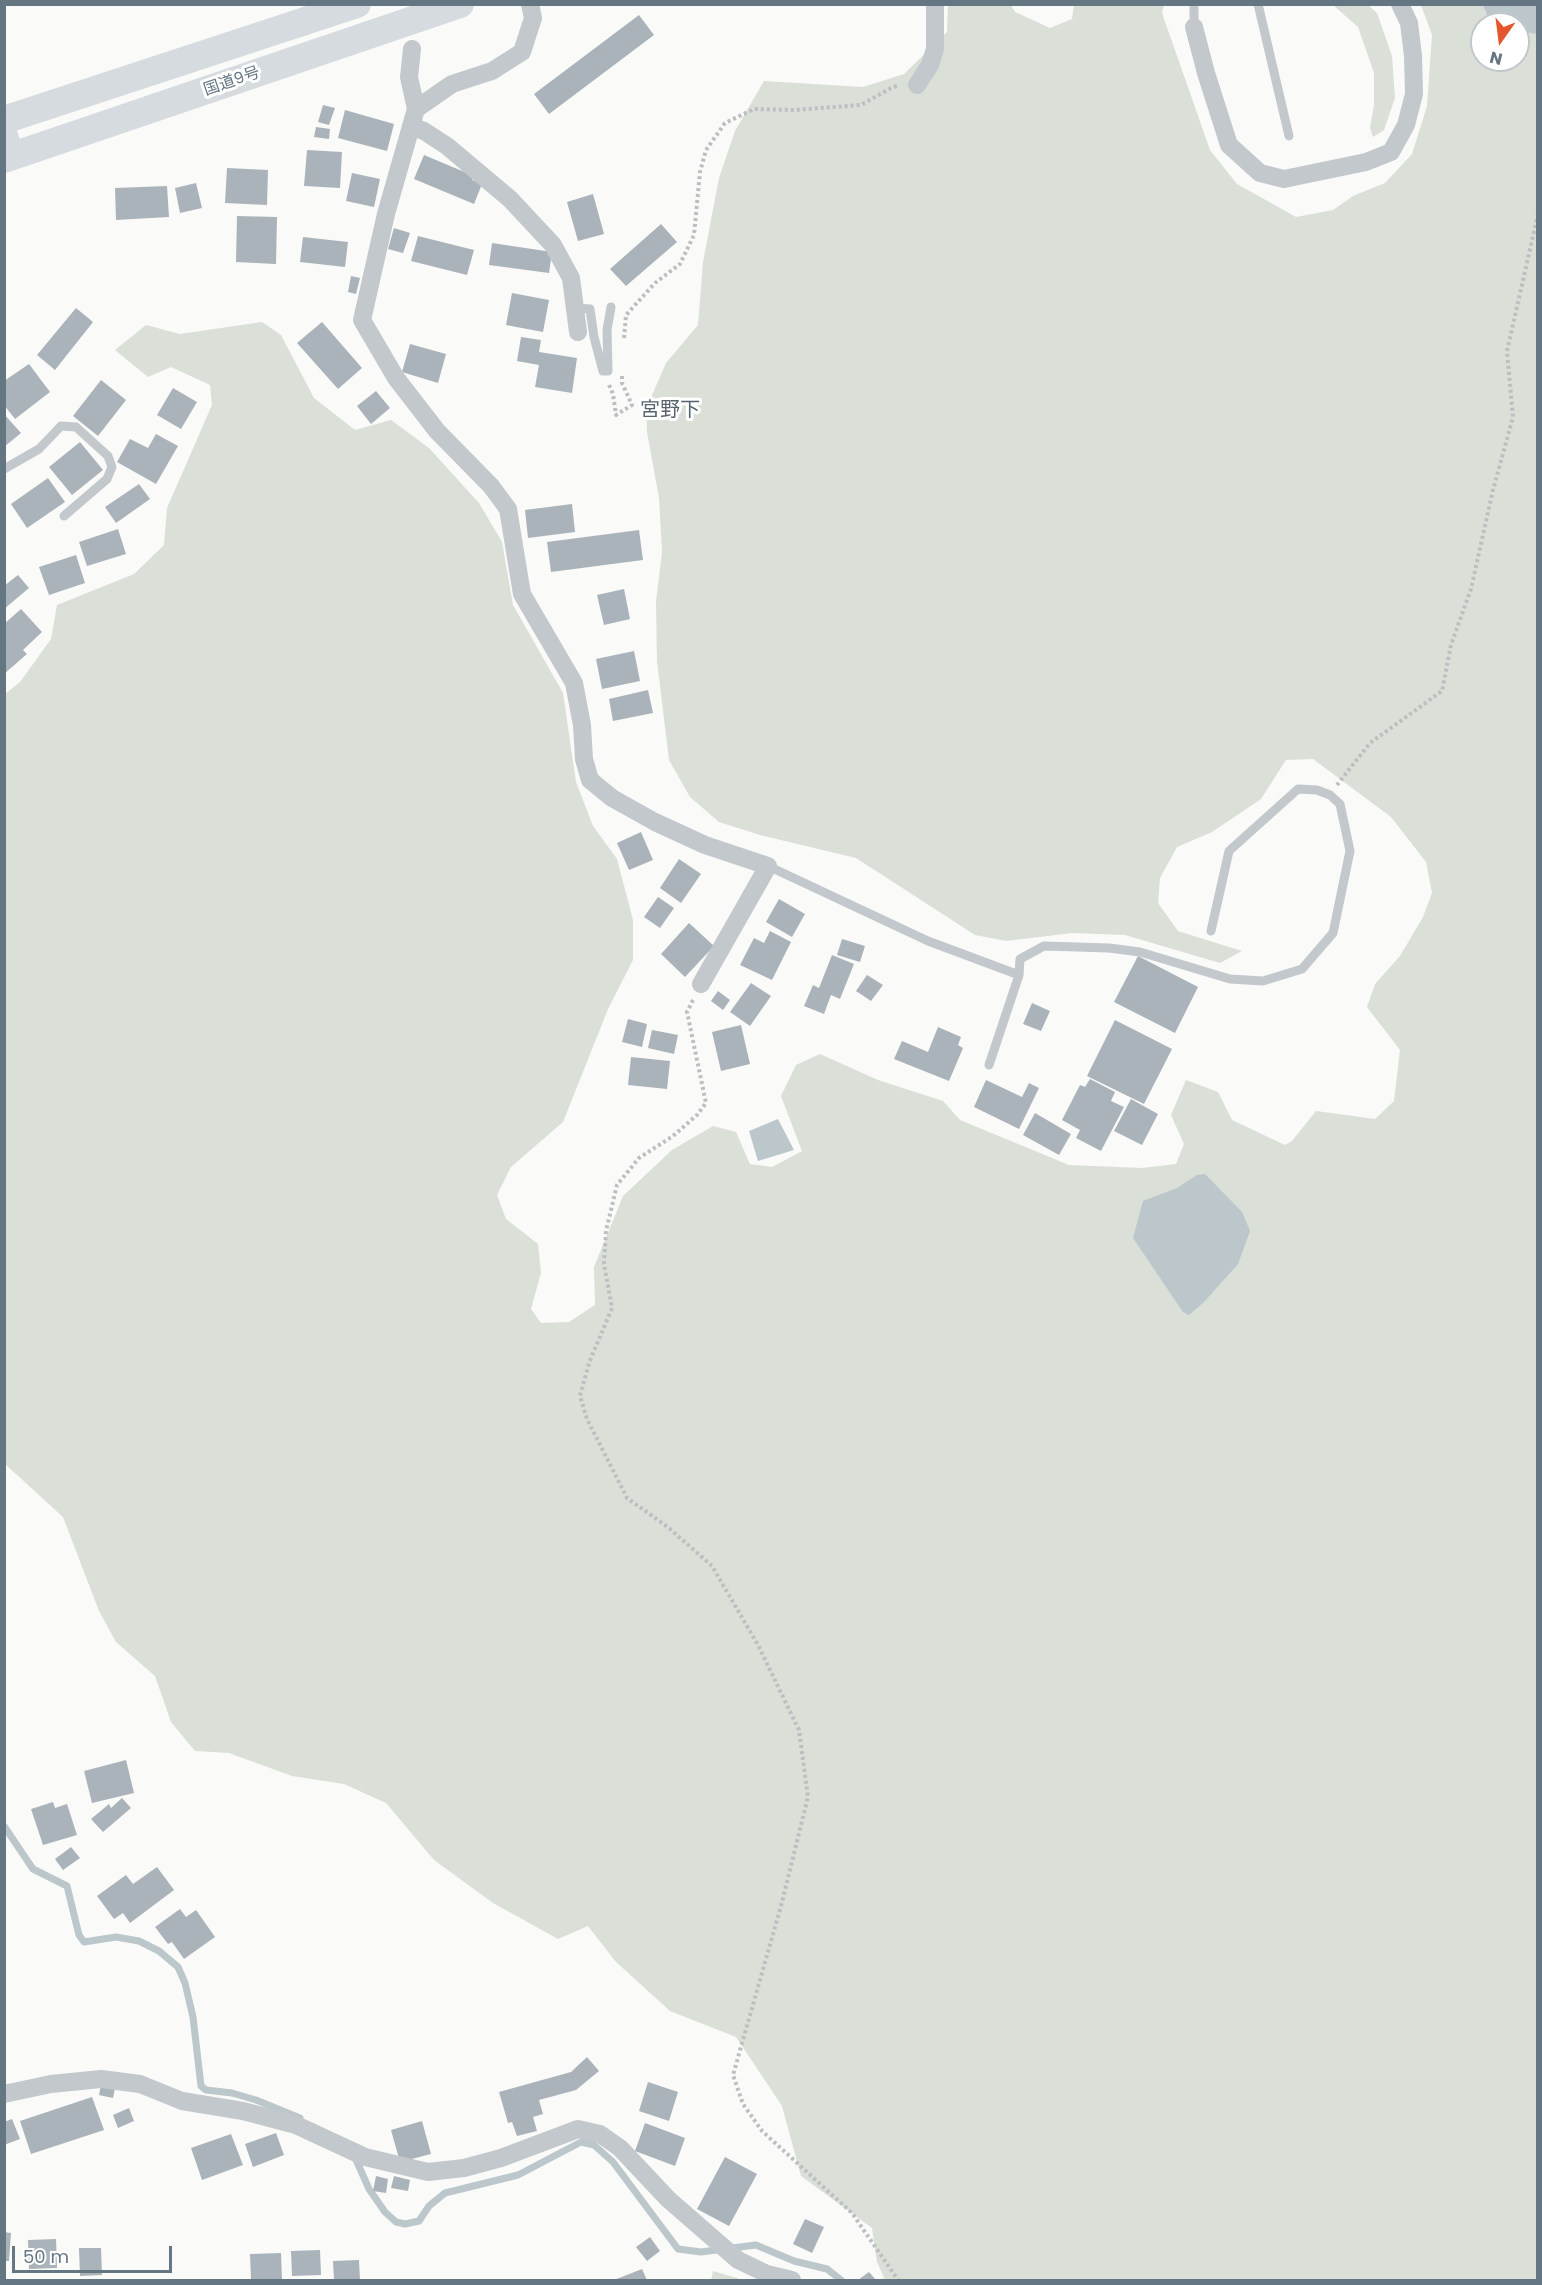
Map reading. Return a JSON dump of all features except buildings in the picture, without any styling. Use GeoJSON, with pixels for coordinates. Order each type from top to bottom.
{"type":"FeatureCollection","features":[{"type":"Feature","properties":{"kind":"highway","name":"国道9号"},"geometry":{"type":"LineString","coordinates":[[4,120],[357,4]]}},
{"type":"Feature","properties":{"kind":"highway","name":"国道9号"},"geometry":{"type":"LineString","coordinates":[[7,148],[460,4]]}},
{"type":"Feature","properties":{"kind":"street"},"geometry":{"type":"LineString","coordinates":[[413,118],[452,84],[492,71],[522,52],[534,18],[530,4]]}},
{"type":"Feature","properties":{"kind":"street"},"geometry":{"type":"LineString","coordinates":[[917,85],[930,65],[935,49],[935,4]]}},
{"type":"Feature","properties":{"kind":"street"},"geometry":{"type":"LineString","coordinates":[[1194,27],[1229,145],[1260,173],[1284,179],[1366,162],[1391,152],[1406,125],[1414,94],[1409,23],[1400,4]]}},
{"type":"Feature","properties":{"kind":"street"},"geometry":{"type":"LineString","coordinates":[[412,49],[409,77],[413,118],[386,214],[362,320],[396,378],[437,431],[491,486],[508,509],[522,594],[574,683],[582,725],[584,759],[590,780],[612,798],[665,826],[705,845],[768,866],[701,984]]}},
{"type":"Feature","properties":{"kind":"street"},"geometry":{"type":"LineString","coordinates":[[413,118],[424,131],[447,146],[510,199],[553,245],[571,278],[578,332]]}},
{"type":"Feature","properties":{"kind":"street"},"geometry":{"type":"LineString","coordinates":[[4,2094],[51,2084],[101,2079],[140,2084],[182,2101],[243,2110],[296,2125],[365,2157],[394,2166],[428,2172],[473,2166],[501,2158],[578,2129],[600,2134],[620,2148],[668,2199],[738,2260],[767,2274],[792,2280]]}},
{"type":"Feature","properties":{"kind":"lane"},"geometry":{"type":"LineString","coordinates":[[1194,4],[1194,27]]}},
{"type":"Feature","properties":{"kind":"lane"},"geometry":{"type":"LineString","coordinates":[[1258,4],[1289,136]]}},
{"type":"Feature","properties":{"kind":"lane"},"geometry":{"type":"LineString","coordinates":[[576,308],[590,309],[594,337],[603,371],[608,370],[607,330],[611,307]]}},
{"type":"Feature","properties":{"kind":"lane"},"geometry":{"type":"LineString","coordinates":[[4,470],[39,449],[61,426],[76,427],[108,456],[112,467],[107,479],[64,516]]}},
{"type":"Feature","properties":{"kind":"lane"},"geometry":{"type":"LineString","coordinates":[[989,1065],[1019,975],[1020,959],[1044,946],[1109,948],[1140,952],[1230,979],[1263,981],[1302,969],[1333,933],[1350,851],[1340,804],[1330,795],[1317,790],[1298,789],[1229,851],[1211,930]]}},
{"type":"Feature","properties":{"kind":"lane"},"geometry":{"type":"LineString","coordinates":[[768,866],[928,940],[1019,975]]}},
{"type":"Feature","properties":{"kind":"path"},"geometry":{"type":"LineString","coordinates":[[624,345],[626,315],[655,283],[680,264],[694,235],[700,172],[706,150],[726,123],[754,109],[794,110],[861,105],[893,87],[917,85]]}},
{"type":"Feature","properties":{"kind":"path"},"geometry":{"type":"LineString","coordinates":[[1330,795],[1370,743],[1442,691],[1451,645],[1471,589],[1513,417],[1507,351],[1538,214]]}},
{"type":"Feature","properties":{"kind":"path"},"geometry":{"type":"LineString","coordinates":[[603,371],[613,394],[616,416],[632,405],[622,383],[622,374]]}},
{"type":"Feature","properties":{"kind":"path"},"geometry":{"type":"LineString","coordinates":[[701,984],[687,1012],[706,1103],[697,1115],[673,1136],[639,1158],[617,1185],[606,1231],[604,1264],[612,1308],[589,1364],[580,1396],[587,1419],[627,1498],[669,1528],[712,1566],[758,1646],[800,1730],[808,1797],[781,1906],[733,2075],[743,2104],[762,2131],[852,2213],[898,2280]]}},
{"type":"Feature","properties":{"kind":"shaded area"},"geometry":{"type":"Polygon","coordinates":[[[948,5],[1011,5],[1015,12],[1050,28],[1072,19],[1074,5],[1164,5],[1162,13],[1210,150],[1237,184],[1296,217],[1333,210],[1353,196],[1385,183],[1412,154],[1427,106],[1432,35],[1421,5],[1537,5],[1537,2280],[885,2280],[877,2262],[872,2228],[801,2176],[782,2106],[736,2037],[670,2011],[616,1962],[588,1926],[558,1939],[493,1903],[434,1860],[386,1803],[344,1784],[292,1776],[229,1753],[195,1751],[171,1722],[155,1676],[116,1642],[99,1611],[63,1517],[5,1464],[5,694],[20,682],[51,639],[57,605],[134,574],[164,545],[167,508],[212,405],[210,385],[171,367],[148,377],[115,350],[146,325],[180,334],[262,322],[281,335],[314,398],[355,430],[391,420],[429,448],[479,503],[502,542],[513,605],[563,693],[576,782],[593,826],[617,859],[633,920],[633,960],[608,1009],[563,1122],[511,1167],[497,1195],[506,1219],[538,1244],[541,1273],[531,1309],[541,1323],[569,1322],[595,1305],[594,1267],[623,1196],[672,1150],[713,1126],[736,1132],[750,1164],[772,1167],[802,1151],[781,1096],[796,1065],[820,1054],[878,1080],[943,1101],[960,1120],[1069,1165],[1142,1168],[1176,1164],[1184,1144],[1171,1115],[1186,1080],[1218,1092],[1232,1120],[1285,1145],[1292,1141],[1316,1111],[1375,1119],[1394,1101],[1400,1050],[1367,1007],[1375,984],[1400,956],[1423,917],[1432,893],[1426,862],[1391,817],[1313,759],[1286,760],[1261,799],[1212,832],[1177,847],[1160,878],[1158,903],[1178,931],[1242,951],[1220,963],[1125,935],[1072,933],[1006,941],[975,935],[856,858],[760,835],[719,822],[690,797],[669,760],[657,661],[656,602],[662,552],[659,498],[647,432],[646,409],[666,363],[698,325],[703,262],[719,178],[735,131],[764,81],[863,87],[904,74],[947,32],[948,5]]]}},
{"type":"Feature","properties":{"kind":"shaded area"},"geometry":{"type":"Polygon","coordinates":[[[1333,5],[1368,5],[1377,13],[1392,56],[1395,98],[1384,130],[1373,137],[1370,128],[1374,105],[1374,73],[1358,27],[1333,5]]]}},
{"type":"Feature","properties":{"kind":"shaded area"},"geometry":{"type":"Polygon","coordinates":[[[1483,5],[1537,5],[1537,34],[1530,33],[1530,12],[1486,12],[1483,5]]]}},
{"type":"Feature","properties":{"kind":"shaded area"},"geometry":{"type":"Polygon","coordinates":[[[778,1119],[794,1150],[758,1161],[749,1131],[778,1119]]]}},
{"type":"Feature","properties":{"kind":"shaded area"},"geometry":{"type":"Polygon","coordinates":[[[1205,1174],[1242,1212],[1250,1231],[1238,1264],[1204,1302],[1189,1315],[1183,1312],[1133,1238],[1143,1201],[1177,1188],[1197,1175],[1205,1174]]]}},
{"type":"Feature","properties":{"kind":"shaded area"},"geometry":{"type":"Polygon","coordinates":[[[713,2271],[740,2279],[743,2280],[711,2280],[713,2271]]]}},
{"type":"Feature","properties":{"kind":"waterway"},"geometry":{"type":"LineString","coordinates":[[4,1826],[33,1869],[67,1886],[79,1935],[84,1942],[116,1937],[139,1941],[159,1951],[178,1967],[185,1983],[193,2017],[201,2086],[206,2090],[232,2093],[256,2100],[300,2118]]}},
{"type":"Feature","properties":{"kind":"waterway"},"geometry":{"type":"LineString","coordinates":[[354,2155],[369,2189],[385,2212],[396,2222],[405,2224],[419,2221],[429,2206],[445,2193],[518,2175],[581,2142],[594,2145],[613,2162],[678,2249],[701,2252],[756,2245],[794,2261],[827,2269],[841,2280]]}},
{"type":"Feature","properties":{"kind":"district","name":"宮野下"},"geometry":{"type":"Point","coordinates":[670,411]}}]}
